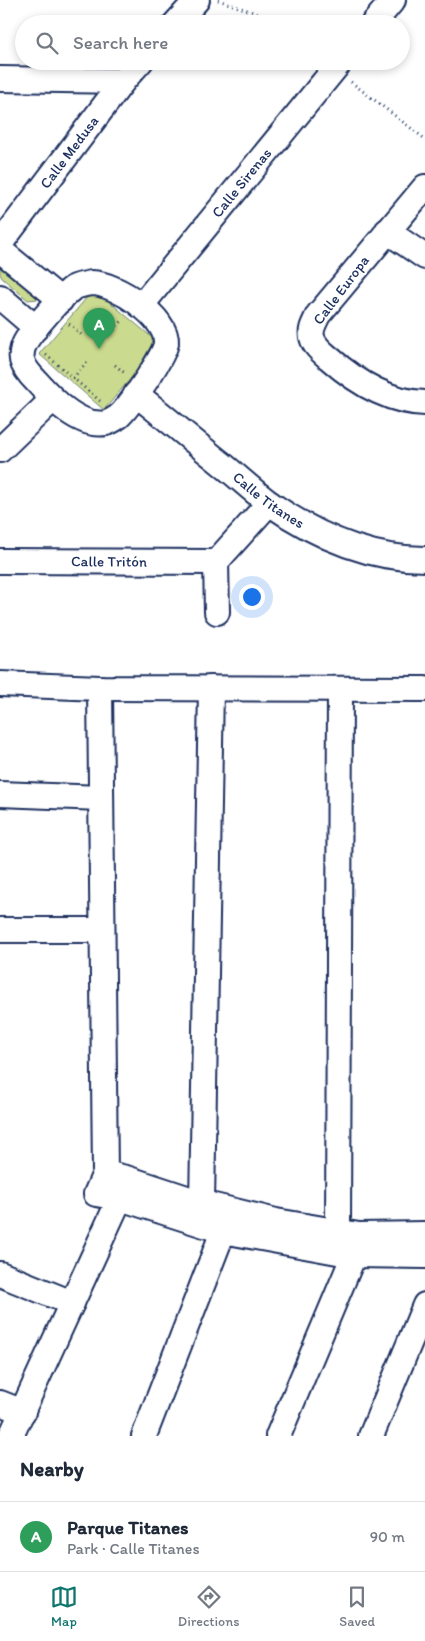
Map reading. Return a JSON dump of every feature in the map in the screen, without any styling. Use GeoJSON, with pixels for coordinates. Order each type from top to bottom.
{"type":"FeatureCollection","features":[{"type":"Feature","properties":{"kind":"street"},"geometry":{"type":"LineString","coordinates":[[183,15],[197,0]]}},
{"type":"Feature","properties":{"kind":"street"},"geometry":{"type":"LineString","coordinates":[[380,15],[392,0]]}},
{"type":"Feature","properties":{"kind":"street","name":"Calle Medusa"},"geometry":{"type":"LineString","coordinates":[[0,244],[133,70]]}},
{"type":"Feature","properties":{"kind":"street","name":"Calle Sirenas"},"geometry":{"type":"LineString","coordinates":[[132,312],[334,70]]}},
{"type":"Feature","properties":{"kind":"street"},"geometry":{"type":"LineString","coordinates":[[0,79],[123,81]]}},
{"type":"Feature","properties":{"kind":"street","name":"Calle Europa"},"geometry":{"type":"LineString","coordinates":[[425,187],[318,315],[312,329],[312,338],[318,348],[355,379],[387,396],[425,403]]}},
{"type":"Feature","properties":{"kind":"street"},"geometry":{"type":"LineString","coordinates":[[387,231],[425,257]]}},
{"type":"Feature","properties":{"kind":"street"},"geometry":{"type":"LineString","coordinates":[[0,250],[68,309]]}},
{"type":"Feature","properties":{"kind":"street"},"geometry":{"type":"LineString","coordinates":[[97,283],[121,291],[132,312],[160,322],[166,337],[166,344],[162,354],[136,394],[120,414],[106,423],[86,421],[52,400],[30,374],[22,360],[24,345],[36,328],[68,309],[73,288],[97,283]]}},
{"type":"Feature","properties":{"kind":"street"},"geometry":{"type":"LineString","coordinates":[[0,297],[36,328]]}},
{"type":"Feature","properties":{"kind":"street","name":"Calle Titanes"},"geometry":{"type":"LineString","coordinates":[[136,394],[270,503],[310,528],[366,552],[404,559],[425,559]]}},
{"type":"Feature","properties":{"kind":"street"},"geometry":{"type":"LineString","coordinates":[[0,450],[52,400]]}},
{"type":"Feature","properties":{"kind":"street"},"geometry":{"type":"LineString","coordinates":[[217,612],[216,562],[270,503]]}},
{"type":"Feature","properties":{"kind":"street","name":"Calle Tritón"},"geometry":{"type":"LineString","coordinates":[[0,561],[216,562]]}},
{"type":"Feature","properties":{"kind":"street"},"geometry":{"type":"LineString","coordinates":[[0,684],[100,688],[425,688]]}},
{"type":"Feature","properties":{"kind":"street"},"geometry":{"type":"LineString","coordinates":[[12,1436],[72,1303],[117,1183],[102,930],[100,688]]}},
{"type":"Feature","properties":{"kind":"street"},"geometry":{"type":"LineString","coordinates":[[202,1204],[210,688]]}},
{"type":"Feature","properties":{"kind":"street"},"geometry":{"type":"LineString","coordinates":[[278,1436],[350,1241],[340,689]]}},
{"type":"Feature","properties":{"kind":"street"},"geometry":{"type":"LineString","coordinates":[[0,794],[101,798]]}},
{"type":"Feature","properties":{"kind":"street"},"geometry":{"type":"LineString","coordinates":[[0,930],[102,930]]}},
{"type":"Feature","properties":{"kind":"street"},"geometry":{"type":"LineString","coordinates":[[117,1183],[202,1204],[227,1221]]}},
{"type":"Feature","properties":{"kind":"street"},"geometry":{"type":"LineString","coordinates":[[117,1183],[227,1221],[350,1241],[425,1256]]}},
{"type":"Feature","properties":{"kind":"street"},"geometry":{"type":"LineString","coordinates":[[144,1436],[227,1221]]}},
{"type":"Feature","properties":{"kind":"street"},"geometry":{"type":"LineString","coordinates":[[350,1241],[425,1234]]}},
{"type":"Feature","properties":{"kind":"street"},"geometry":{"type":"LineString","coordinates":[[0,1274],[72,1303]]}},
{"type":"Feature","properties":{"kind":"street"},"geometry":{"type":"LineString","coordinates":[[371,1436],[425,1304]]}},
{"type":"Feature","properties":{"kind":"street"},"geometry":{"type":"LineString","coordinates":[[0,1403],[23,1412]]}},
{"type":"Feature","properties":{"kind":"path"},"geometry":{"type":"LineString","coordinates":[[218,0],[258,15]]}},
{"type":"Feature","properties":{"kind":"path"},"geometry":{"type":"LineString","coordinates":[[344,70],[425,139]]}},
{"type":"Feature","properties":{"kind":"path"},"geometry":{"type":"LineString","coordinates":[[68,309],[69,324],[84,337]]}},
{"type":"Feature","properties":{"kind":"path"},"geometry":{"type":"LineString","coordinates":[[114,330],[132,312]]}},
{"type":"Feature","properties":{"kind":"path"},"geometry":{"type":"LineString","coordinates":[[50,347],[44,354],[104,404]]}},
{"type":"Feature","properties":{"kind":"path"},"geometry":{"type":"LineString","coordinates":[[73,378],[87,362]]}},
{"type":"Feature","properties":{"kind":"path"},"geometry":{"type":"LineString","coordinates":[[115,365],[128,375],[133,369]]}},
{"type":"Feature","properties":{"kind":"green space"},"geometry":{"type":"Polygon","coordinates":[[[0,265],[41,293],[38,299],[28,300],[2,278],[0,265]]]}},
{"type":"Feature","properties":{"kind":"green space"},"geometry":{"type":"Polygon","coordinates":[[[94,289],[160,344],[104,410],[39,354],[94,289]]]}},
{"type":"Feature","properties":{"kind":"place","name":"Parque Titanes"},"geometry":{"type":"Point","coordinates":[99,349]}}]}
